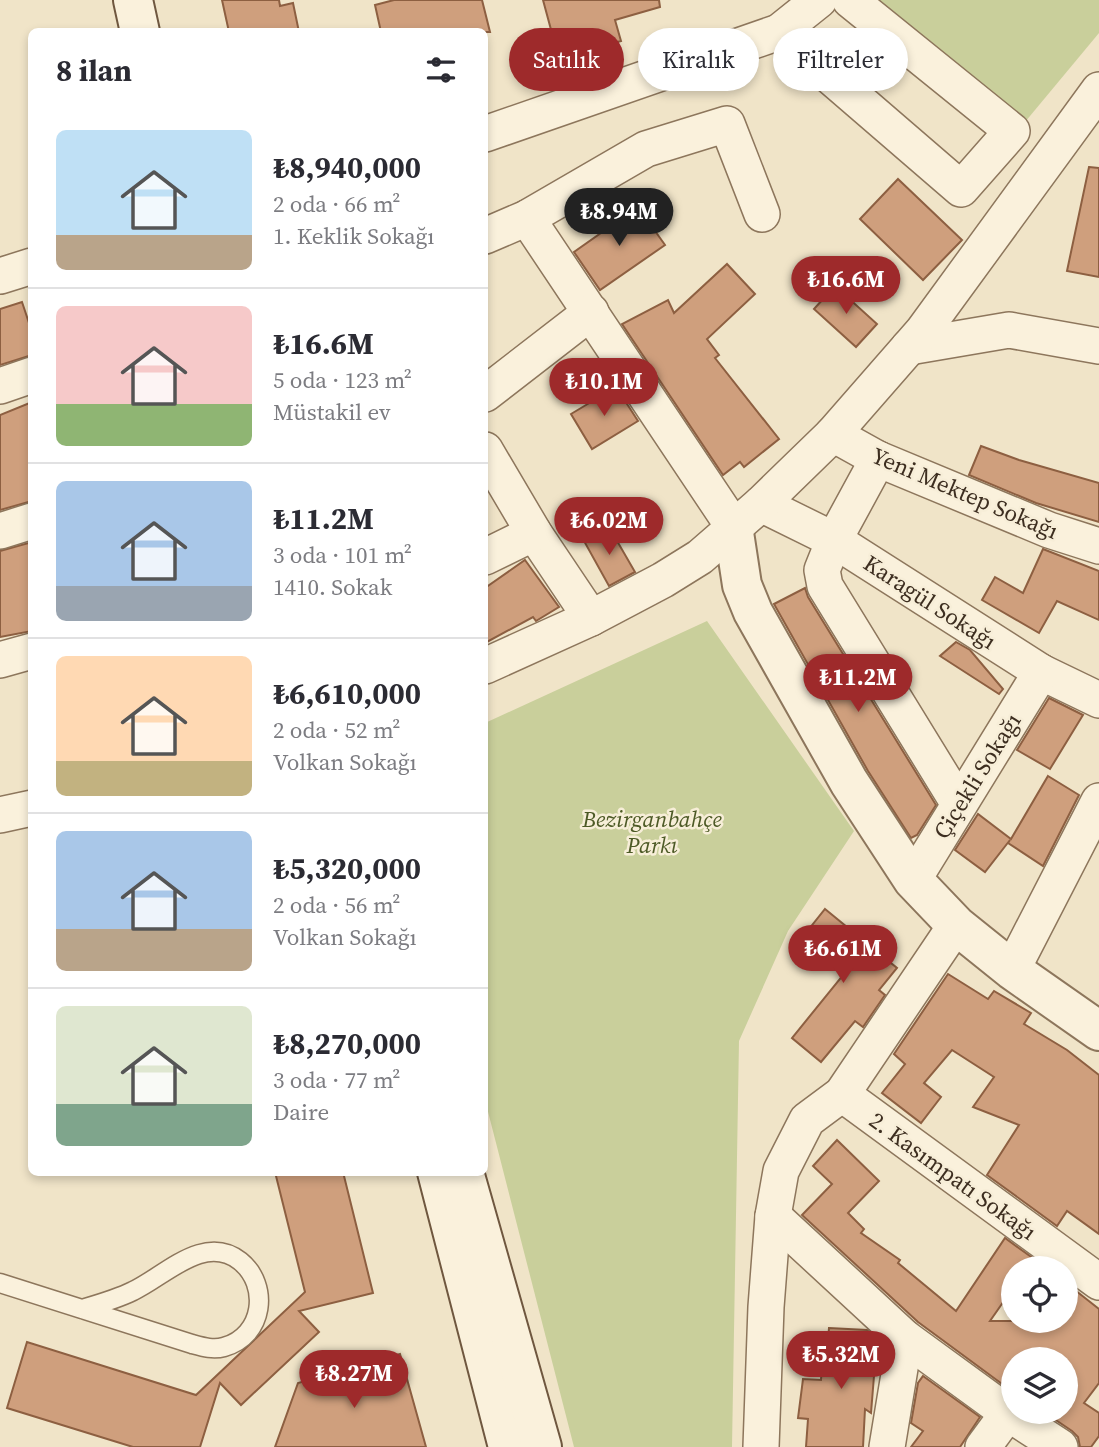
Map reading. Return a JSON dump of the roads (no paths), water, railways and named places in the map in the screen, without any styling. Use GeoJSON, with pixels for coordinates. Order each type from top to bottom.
{"type":"FeatureCollection","features":[{"type":"Feature","properties":{"kind":"street"},"geometry":{"type":"LineString","coordinates":[[133,0],[139,28]]}},
{"type":"Feature","properties":{"kind":"street"},"geometry":{"type":"LineString","coordinates":[[784,28],[819,0]]}},
{"type":"Feature","properties":{"kind":"street"},"geometry":{"type":"LineString","coordinates":[[850,0],[886,28]]}},
{"type":"Feature","properties":{"kind":"street"},"geometry":{"type":"LineString","coordinates":[[488,133],[773,34]]}},
{"type":"Feature","properties":{"kind":"street"},"geometry":{"type":"LineString","coordinates":[[847,91],[961,189],[1012,131],[908,45]]}},
{"type":"Feature","properties":{"kind":"street"},"geometry":{"type":"LineString","coordinates":[[488,665],[591,618],[700,557],[747,515],[833,434],[909,347],[1099,90]]}},
{"type":"Feature","properties":{"kind":"street"},"geometry":{"type":"LineString","coordinates":[[488,235],[527,218],[646,149],[727,124],[762,214]]}},
{"type":"Feature","properties":{"kind":"street"},"geometry":{"type":"LineString","coordinates":[[527,218],[592,312],[747,515],[741,585],[753,612],[849,782],[914,880],[956,925],[1012,970],[1099,1031]]}},
{"type":"Feature","properties":{"kind":"street"},"geometry":{"type":"LineString","coordinates":[[0,276],[28,267]]}},
{"type":"Feature","properties":{"kind":"street"},"geometry":{"type":"LineString","coordinates":[[488,392],[592,312]]}},
{"type":"Feature","properties":{"kind":"street"},"geometry":{"type":"LineString","coordinates":[[909,347],[1009,330],[1099,346]]}},
{"type":"Feature","properties":{"kind":"street"},"geometry":{"type":"LineString","coordinates":[[0,386],[28,376]]}},
{"type":"Feature","properties":{"kind":"street","name":"Yeni Mektep Sokağı"},"geometry":{"type":"LineString","coordinates":[[833,434],[878,459],[1049,530],[1099,545]]}},
{"type":"Feature","properties":{"kind":"street"},"geometry":{"type":"LineString","coordinates":[[488,455],[534,533],[591,618]]}},
{"type":"Feature","properties":{"kind":"street"},"geometry":{"type":"LineString","coordinates":[[878,459],[834,540],[822,569],[825,586],[959,804]]}},
{"type":"Feature","properties":{"kind":"street","name":"Karagül Sokağı"},"geometry":{"type":"LineString","coordinates":[[747,515],[834,540],[1041,672],[1099,700]]}},
{"type":"Feature","properties":{"kind":"street"},"geometry":{"type":"LineString","coordinates":[[0,531],[28,522]]}},
{"type":"Feature","properties":{"kind":"street"},"geometry":{"type":"LineString","coordinates":[[488,556],[534,533]]}},
{"type":"Feature","properties":{"kind":"street"},"geometry":{"type":"LineString","coordinates":[[0,660],[28,652]]}},
{"type":"Feature","properties":{"kind":"street","name":"Çiçekli Sokağı"},"geometry":{"type":"LineString","coordinates":[[914,880],[1041,672]]}},
{"type":"Feature","properties":{"kind":"street"},"geometry":{"type":"LineString","coordinates":[[1012,970],[1099,801]]}},
{"type":"Feature","properties":{"kind":"street"},"geometry":{"type":"LineString","coordinates":[[0,815],[28,809]]}},
{"type":"Feature","properties":{"kind":"street"},"geometry":{"type":"LineString","coordinates":[[761,1447],[766,1307],[781,1171],[807,1120],[842,1094],[956,925]]}},
{"type":"Feature","properties":{"kind":"street","name":"2. Kasımpatı Sokağı"},"geometry":{"type":"LineString","coordinates":[[842,1094],[1099,1282]]}},
{"type":"Feature","properties":{"kind":"street"},"geometry":{"type":"LineString","coordinates":[[438,1176],[508,1447]]}},
{"type":"Feature","properties":{"kind":"street"},"geometry":{"type":"LineString","coordinates":[[465,1176],[542,1447]]}},
{"type":"Feature","properties":{"kind":"street"},"geometry":{"type":"LineString","coordinates":[[774,1216],[905,1338],[1001,1408]]}},
{"type":"Feature","properties":{"kind":"street"},"geometry":{"type":"LineString","coordinates":[[887,1447],[905,1338]]}},
{"type":"Feature","properties":{"kind":"street"},"geometry":{"type":"LineString","coordinates":[[983,1447],[1001,1423]]}},
{"type":"Feature","properties":{"kind":"street"},"geometry":{"type":"LineString","coordinates":[[1025,1424],[1060,1447]]}},
{"type":"Feature","properties":{"kind":"lane"},"geometry":{"type":"LineString","coordinates":[[0,1283],[82,1309],[208,1348],[225,1347],[239,1340],[251,1328],[258,1313],[260,1298],[253,1276],[237,1258],[223,1252],[207,1251],[192,1256],[132,1292],[82,1309]]}},
{"type":"Feature","properties":{"kind":"park label","name":"Bezirganbahçe Parkı"},"geometry":{"type":"Point","coordinates":[652,832]}}]}
